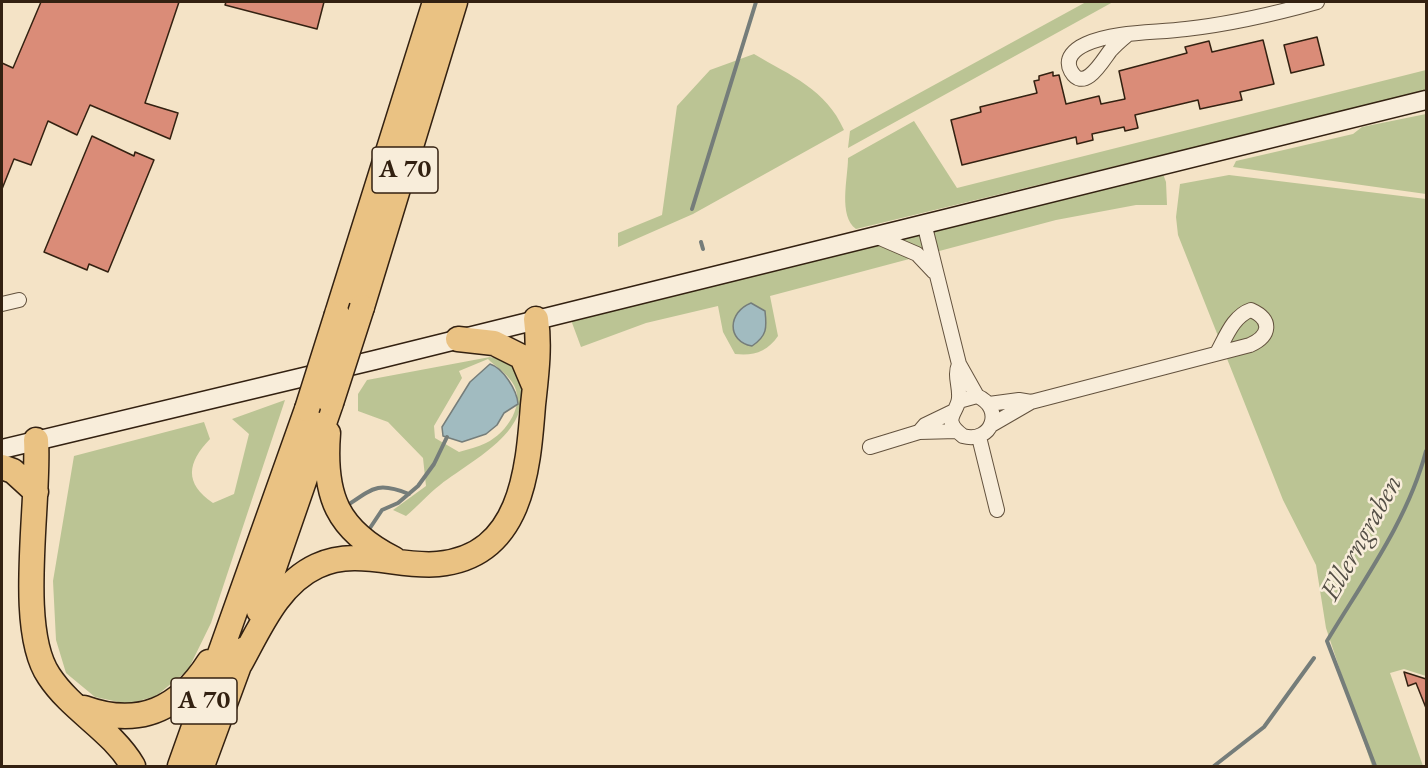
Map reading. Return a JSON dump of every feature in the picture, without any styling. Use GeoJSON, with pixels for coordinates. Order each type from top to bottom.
{"type":"FeatureCollection","features":[{"type":"Feature","properties":{"kind":"highway","name":"A 70"},"geometry":{"type":"LineString","coordinates":[[180,766],[307,409],[435,2]]}},
{"type":"Feature","properties":{"kind":"highway","name":"A 70"},"geometry":{"type":"LineString","coordinates":[[202,766],[331,403],[455,2]]}},
{"type":"Feature","properties":{"kind":"highway"},"geometry":{"type":"LineString","coordinates":[[240,663],[283,591],[302,574],[335,560],[396,560],[426,565],[453,562],[473,554],[503,529],[515,511],[523,490],[528,465],[538,345],[536,319]]}},
{"type":"Feature","properties":{"kind":"highway"},"geometry":{"type":"LineString","coordinates":[[458,339],[494,343],[522,357],[535,388]]}},
{"type":"Feature","properties":{"kind":"highway"},"geometry":{"type":"LineString","coordinates":[[331,403],[327,470],[338,510],[357,536],[396,560]]}},
{"type":"Feature","properties":{"kind":"highway"},"geometry":{"type":"LineString","coordinates":[[36,440],[33,631],[44,669],[57,687],[113,740],[134,766]]}},
{"type":"Feature","properties":{"kind":"highway"},"geometry":{"type":"LineString","coordinates":[[2,467],[13,471],[36,492]]}},
{"type":"Feature","properties":{"kind":"highway"},"geometry":{"type":"LineString","coordinates":[[73,702],[118,718],[142,715],[162,708],[178,699],[192,686],[227,634]]}},
{"type":"Feature","properties":{"kind":"main road"},"geometry":{"type":"LineString","coordinates":[[2,449],[1426,100]]}},
{"type":"Feature","properties":{"kind":"street"},"geometry":{"type":"LineString","coordinates":[[1127,35],[1228,23],[1317,2]]}},
{"type":"Feature","properties":{"kind":"street"},"geometry":{"type":"LineString","coordinates":[[924,223],[934,273],[959,364],[977,396],[989,404],[993,414],[993,423],[988,432],[979,437],[963,436],[952,422],[956,372],[959,364]]}},
{"type":"Feature","properties":{"kind":"street"},"geometry":{"type":"LineString","coordinates":[[873,235],[917,254],[934,273]]}},
{"type":"Feature","properties":{"kind":"street"},"geometry":{"type":"LineString","coordinates":[[2,304],[19,300]]}},
{"type":"Feature","properties":{"kind":"street"},"geometry":{"type":"LineString","coordinates":[[993,423],[1031,402],[1217,353]]}},
{"type":"Feature","properties":{"kind":"street"},"geometry":{"type":"LineString","coordinates":[[919,432],[925,425],[955,406],[977,396]]}},
{"type":"Feature","properties":{"kind":"street"},"geometry":{"type":"LineString","coordinates":[[989,404],[1019,400],[1031,402]]}},
{"type":"Feature","properties":{"kind":"street"},"geometry":{"type":"LineString","coordinates":[[870,447],[919,432],[957,431]]}},
{"type":"Feature","properties":{"kind":"street"},"geometry":{"type":"LineString","coordinates":[[979,437],[998,510]]}},
{"type":"Feature","properties":{"kind":"green space"},"geometry":{"type":"Polygon","coordinates":[[[1086,2],[1113,2],[848,148],[850,131],[1086,2]]]}},
{"type":"Feature","properties":{"kind":"green space"},"geometry":{"type":"Polygon","coordinates":[[[754,54],[794,77],[817,94],[828,104],[844,130],[693,214],[618,247],[618,233],[662,215],[677,106],[710,70],[754,54]]]}},
{"type":"Feature","properties":{"kind":"green space"},"geometry":{"type":"Polygon","coordinates":[[[1426,70],[1426,91],[856,229],[850,223],[847,215],[845,196],[848,158],[914,121],[957,188],[1426,70]]]}},
{"type":"Feature","properties":{"kind":"green space"},"geometry":{"type":"Polygon","coordinates":[[[1426,114],[1426,194],[1233,167],[1236,161],[1353,134],[1362,127],[1426,114]]]}},
{"type":"Feature","properties":{"kind":"green space"},"geometry":{"type":"Polygon","coordinates":[[[1160,166],[1166,182],[1167,205],[1136,205],[1056,220],[770,296],[778,336],[760,352],[735,354],[723,332],[718,306],[646,323],[581,347],[568,312],[1160,166]]]}},
{"type":"Feature","properties":{"kind":"green space"},"geometry":{"type":"Polygon","coordinates":[[[1229,175],[1426,199],[1426,676],[1404,669],[1390,673],[1423,766],[1372,766],[1326,628],[1316,565],[1283,500],[1178,235],[1176,217],[1180,184],[1229,175]]]}},
{"type":"Feature","properties":{"kind":"green space"},"geometry":{"type":"Polygon","coordinates":[[[490,357],[511,362],[520,384],[521,403],[515,420],[504,436],[436,489],[406,516],[393,510],[426,486],[423,458],[388,422],[358,411],[358,394],[367,380],[490,357]],[[488,359],[459,371],[462,378],[434,426],[435,438],[459,452],[494,438],[507,425],[516,408],[516,390],[512,382],[488,359]]]}},
{"type":"Feature","properties":{"kind":"green space"},"geometry":{"type":"Polygon","coordinates":[[[285,400],[211,623],[188,670],[156,696],[128,704],[95,697],[66,673],[56,640],[53,581],[74,456],[204,422],[210,439],[197,456],[192,473],[197,488],[213,503],[234,494],[249,434],[232,419],[285,400]]]}},
{"type":"Feature","properties":{"kind":"water"},"geometry":{"type":"Polygon","coordinates":[[[751,303],[765,311],[766,322],[763,335],[752,346],[738,338],[733,326],[738,313],[751,303]]]}},
{"type":"Feature","properties":{"kind":"water"},"geometry":{"type":"Polygon","coordinates":[[[490,364],[500,370],[509,380],[518,404],[504,413],[497,425],[486,434],[462,442],[443,436],[442,427],[470,382],[490,364]]]}},
{"type":"Feature","properties":{"kind":"building"},"geometry":{"type":"Polygon","coordinates":[[[41,2],[179,2],[145,103],[178,113],[170,139],[90,105],[77,135],[48,121],[31,165],[14,159],[2,189],[2,63],[13,68],[41,2]]]}},
{"type":"Feature","properties":{"kind":"building"},"geometry":{"type":"Polygon","coordinates":[[[226,2],[324,2],[317,29],[225,5],[226,2]]]}},
{"type":"Feature","properties":{"kind":"building"},"geometry":{"type":"Polygon","coordinates":[[[1317,37],[1324,65],[1291,73],[1284,45],[1317,37]]]}},
{"type":"Feature","properties":{"kind":"building"},"geometry":{"type":"Polygon","coordinates":[[[1263,40],[1274,84],[1240,92],[1242,100],[1200,109],[1198,100],[1135,115],[1138,128],[1125,131],[1124,127],[1092,134],[1093,140],[1077,144],[1076,137],[962,165],[951,120],[981,112],[980,107],[1037,93],[1034,81],[1039,80],[1039,76],[1053,72],[1053,76],[1059,75],[1066,104],[1099,96],[1101,104],[1125,99],[1119,71],[1187,53],[1185,47],[1209,41],[1212,52],[1263,40]]]}},
{"type":"Feature","properties":{"kind":"building"},"geometry":{"type":"Polygon","coordinates":[[[92,136],[134,156],[135,152],[154,160],[108,272],[89,264],[87,270],[44,252],[92,136]]]}},
{"type":"Feature","properties":{"kind":"building"},"geometry":{"type":"Polygon","coordinates":[[[1404,672],[1426,679],[1426,708],[1416,683],[1408,686],[1404,672]]]}},
{"type":"Feature","properties":{"kind":"waterway"},"geometry":{"type":"LineString","coordinates":[[692,209],[756,2]]}},
{"type":"Feature","properties":{"kind":"waterway"},"geometry":{"type":"LineString","coordinates":[[701,242],[703,249]]}},
{"type":"Feature","properties":{"kind":"waterway"},"geometry":{"type":"LineString","coordinates":[[368,531],[382,510],[398,503],[418,486],[434,464],[447,437]]}},
{"type":"Feature","properties":{"kind":"waterway","name":"Ellerngraben"},"geometry":{"type":"LineString","coordinates":[[1375,766],[1327,641],[1396,526],[1418,477],[1426,451]]}},
{"type":"Feature","properties":{"kind":"waterway"},"geometry":{"type":"LineString","coordinates":[[348,505],[377,488],[390,488],[409,494]]}},
{"type":"Feature","properties":{"kind":"waterway","name":"Ellerngraben"},"geometry":{"type":"LineString","coordinates":[[1214,766],[1264,727],[1314,658]]}}]}
